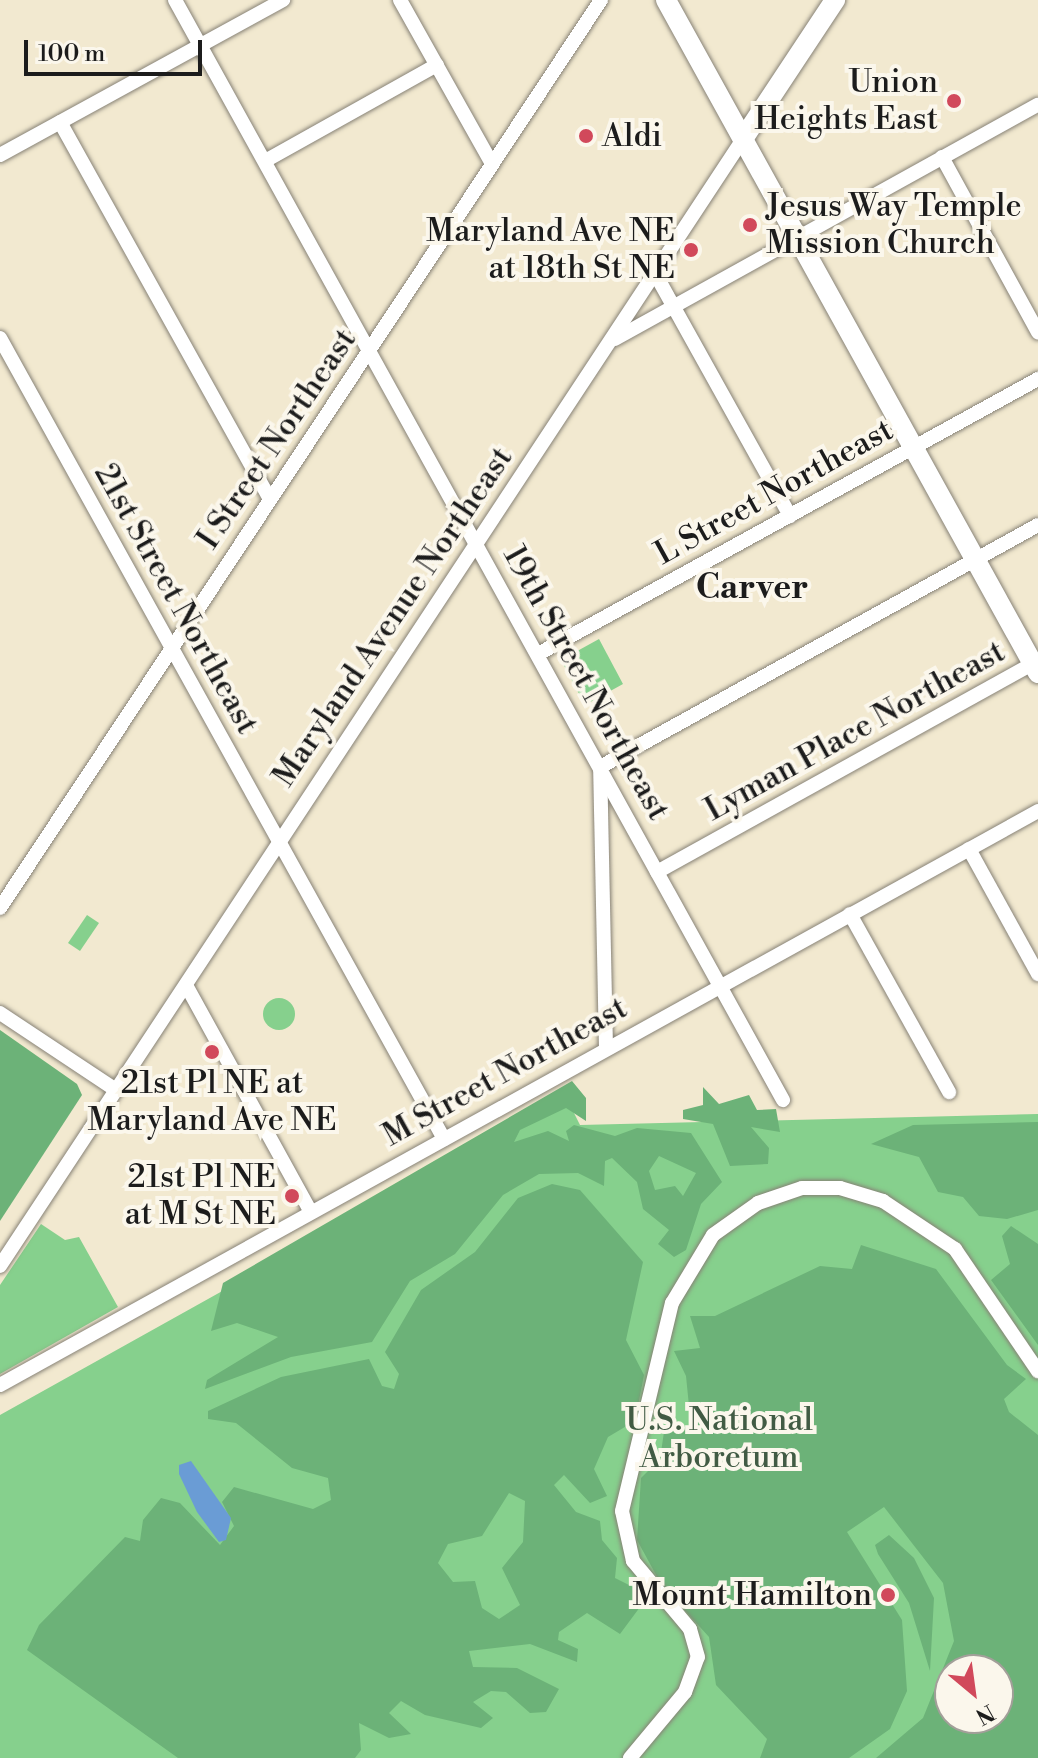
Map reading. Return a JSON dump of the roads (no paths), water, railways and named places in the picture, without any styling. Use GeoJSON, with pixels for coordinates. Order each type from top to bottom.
{"type":"FeatureCollection","features":[{"type":"Feature","properties":{"kind":"main road"},"geometry":{"type":"LineString","coordinates":[[666,0],[1036,666]]}},
{"type":"Feature","properties":{"kind":"main road","name":"Maryland Avenue Northeast"},"geometry":{"type":"LineString","coordinates":[[743,139],[835,0]]}},
{"type":"Feature","properties":{"kind":"street","name":"19th Street Northeast"},"geometry":{"type":"LineString","coordinates":[[175,0],[783,1100]]}},
{"type":"Feature","properties":{"kind":"street"},"geometry":{"type":"LineString","coordinates":[[0,155],[283,0]]}},
{"type":"Feature","properties":{"kind":"street"},"geometry":{"type":"LineString","coordinates":[[400,0],[492,164]]}},
{"type":"Feature","properties":{"kind":"street","name":"I Street Northeast"},"geometry":{"type":"LineString","coordinates":[[0,908],[601,0]]}},
{"type":"Feature","properties":{"kind":"street"},"geometry":{"type":"LineString","coordinates":[[265,161],[437,65]]}},
{"type":"Feature","properties":{"kind":"street"},"geometry":{"type":"LineString","coordinates":[[613,340],[1038,105]]}},
{"type":"Feature","properties":{"kind":"street"},"geometry":{"type":"LineString","coordinates":[[60,122],[270,500]]}},
{"type":"Feature","properties":{"kind":"street","name":"Maryland Avenue Northeast"},"geometry":{"type":"LineString","coordinates":[[0,1266],[743,139]]}},
{"type":"Feature","properties":{"kind":"street"},"geometry":{"type":"LineString","coordinates":[[942,157],[1038,332]]}},
{"type":"Feature","properties":{"kind":"street"},"geometry":{"type":"LineString","coordinates":[[656,275],[790,516]]}},
{"type":"Feature","properties":{"kind":"street","name":"21st Street Northeast"},"geometry":{"type":"LineString","coordinates":[[0,338],[444,1139]]}},
{"type":"Feature","properties":{"kind":"street","name":"L Street Northeast"},"geometry":{"type":"LineString","coordinates":[[538,654],[1038,379]]}},
{"type":"Feature","properties":{"kind":"street"},"geometry":{"type":"LineString","coordinates":[[606,1048],[600,767],[1038,525]]}},
{"type":"Feature","properties":{"kind":"street","name":"Lyman Place Northeast"},"geometry":{"type":"LineString","coordinates":[[657,872],[1036,666]]}},
{"type":"Feature","properties":{"kind":"street","name":"M Street Northeast"},"geometry":{"type":"LineString","coordinates":[[0,1385],[1038,811]]}},
{"type":"Feature","properties":{"kind":"street"},"geometry":{"type":"LineString","coordinates":[[969,849],[1038,974]]}},
{"type":"Feature","properties":{"kind":"street"},"geometry":{"type":"LineString","coordinates":[[850,914],[949,1092]]}},
{"type":"Feature","properties":{"kind":"street"},"geometry":{"type":"LineString","coordinates":[[186,985],[311,1212]]}},
{"type":"Feature","properties":{"kind":"street"},"geometry":{"type":"LineString","coordinates":[[0,1013],[116,1090]]}},
{"type":"Feature","properties":{"kind":"street"},"geometry":{"type":"LineString","coordinates":[[630,1758],[685,1692],[698,1657],[692,1633],[633,1561],[622,1511],[672,1303],[713,1235],[758,1203],[802,1188],[840,1188],[883,1201],[955,1249],[1038,1371]]}},
{"type":"Feature","properties":{"kind":"water"},"geometry":{"type":"Polygon","coordinates":[[[191,1461],[231,1518],[226,1540],[219,1542],[197,1512],[179,1474],[179,1465],[191,1461]]]}},
{"type":"Feature","properties":{"kind":"place","name":"Union Heights East"},"geometry":{"type":"Point","coordinates":[954,101]}},
{"type":"Feature","properties":{"kind":"place","name":"Aldi"},"geometry":{"type":"Point","coordinates":[586,136]}},
{"type":"Feature","properties":{"kind":"place","name":"Jesus Way Temple Mission Church"},"geometry":{"type":"Point","coordinates":[750,225]}},
{"type":"Feature","properties":{"kind":"place","name":"Maryland Ave NE at 18th St NE"},"geometry":{"type":"Point","coordinates":[691,250]}},
{"type":"Feature","properties":{"kind":"place","name":"21st Pl NE at Maryland Ave NE"},"geometry":{"type":"Point","coordinates":[212,1052]}},
{"type":"Feature","properties":{"kind":"place","name":"21st Pl NE at M St NE"},"geometry":{"type":"Point","coordinates":[292,1196]}},
{"type":"Feature","properties":{"kind":"place","name":"Mount Hamilton"},"geometry":{"type":"Point","coordinates":[888,1595]}},
{"type":"Feature","properties":{"kind":"district","name":"Carver"},"geometry":{"type":"Point","coordinates":[752,589]}},
{"type":"Feature","properties":{"kind":"park label","name":"U.S. National Arboretum"},"geometry":{"type":"Point","coordinates":[719,1440]}}]}
